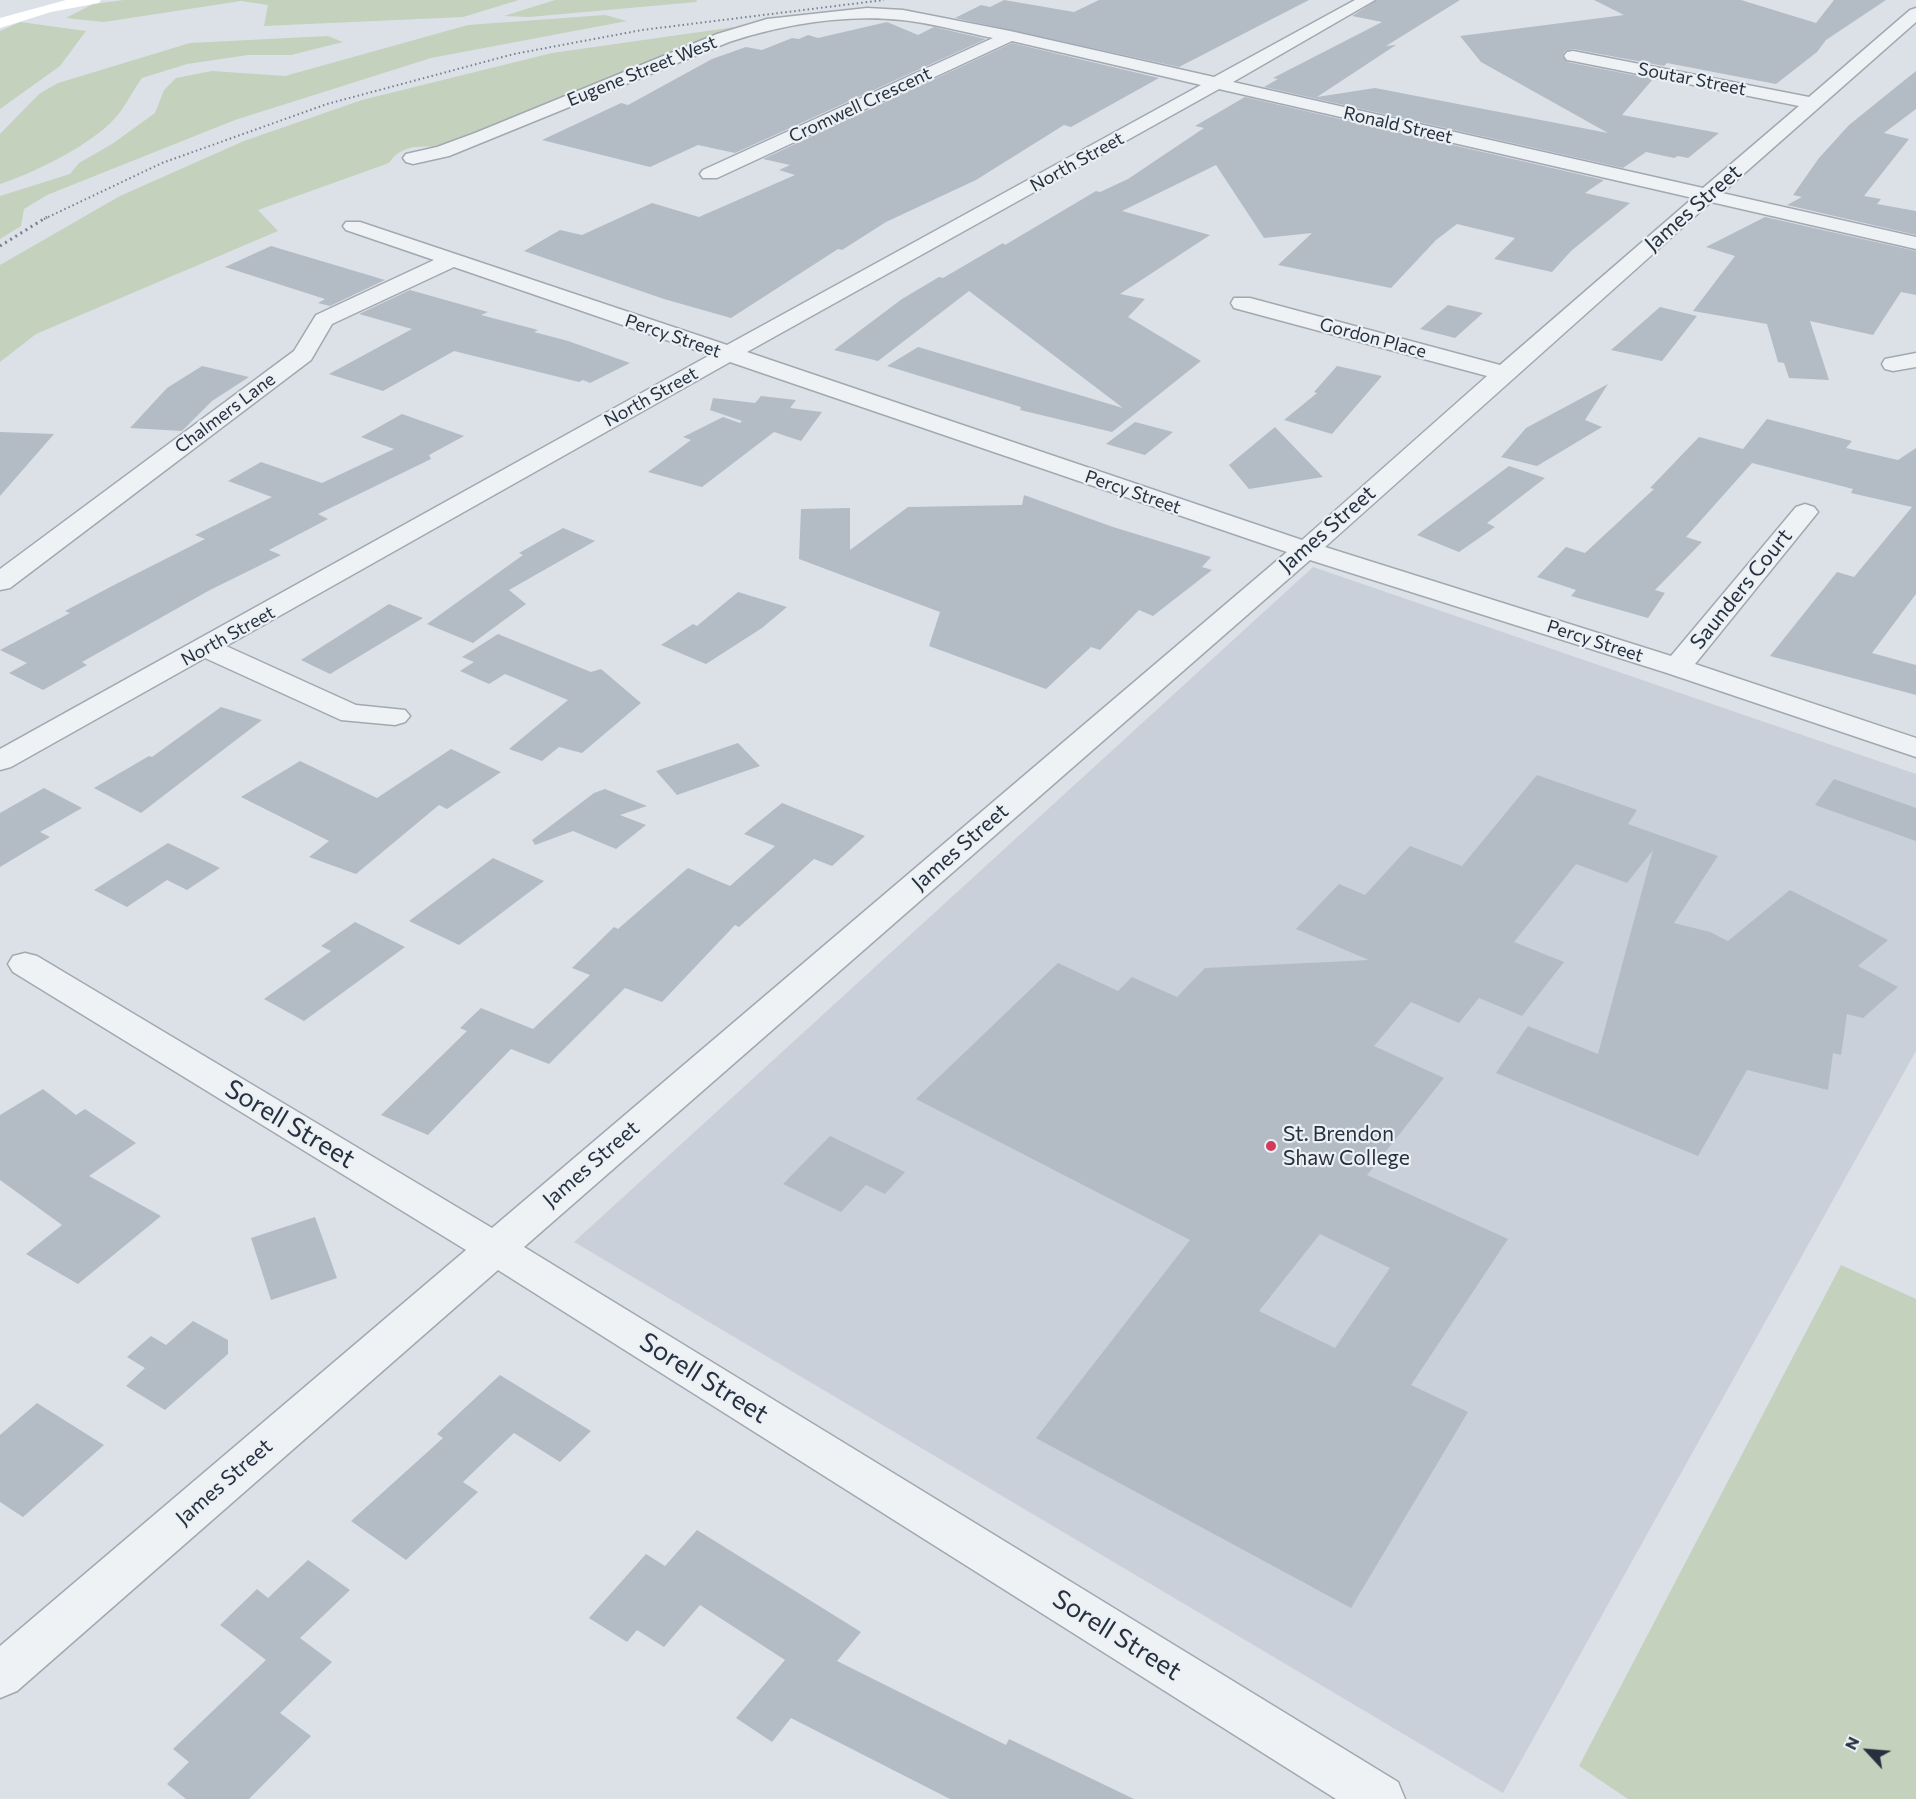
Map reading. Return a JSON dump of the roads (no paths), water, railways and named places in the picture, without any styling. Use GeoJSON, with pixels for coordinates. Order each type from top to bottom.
{"type":"FeatureCollection","features":[{"type":"Feature","properties":{"kind":"street"},"geometry":{"type":"LineString","coordinates":[[0,23],[48,8],[93,0]]}},
{"type":"Feature","properties":{"kind":"street","name":"North Street"},"geometry":{"type":"LineString","coordinates":[[0,761],[207,648],[726,355],[1367,0]]}},
{"type":"Feature","properties":{"kind":"street","name":"Ronald Street"},"geometry":{"type":"LineString","coordinates":[[879,13],[932,19],[1010,36],[1916,243]]}},
{"type":"Feature","properties":{"kind":"street","name":"Eugene Street West"},"geometry":{"type":"LineString","coordinates":[[413,158],[442,152],[482,138],[723,38],[767,24],[879,13]]}},
{"type":"Feature","properties":{"kind":"street","name":"James Street"},"geometry":{"type":"LineString","coordinates":[[0,1676],[1306,550],[1504,373],[1916,13]]}},
{"type":"Feature","properties":{"kind":"street","name":"Cromwell Crescent"},"geometry":{"type":"LineString","coordinates":[[710,174],[1010,36]]}},
{"type":"Feature","properties":{"kind":"street","name":"Soutar Street"},"geometry":{"type":"LineString","coordinates":[[1573,56],[1811,103]]}},
{"type":"Feature","properties":{"kind":"street","name":"Percy Street"},"geometry":{"type":"LineString","coordinates":[[353,226],[454,259],[726,355],[1306,550],[1677,667],[1916,748]]}},
{"type":"Feature","properties":{"kind":"street","name":"Chalmers Lane"},"geometry":{"type":"LineString","coordinates":[[0,582],[303,355],[324,320],[454,259]]}},
{"type":"Feature","properties":{"kind":"street","name":"Gordon Place"},"geometry":{"type":"LineString","coordinates":[[1242,303],[1504,373]]}},
{"type":"Feature","properties":{"kind":"street"},"geometry":{"type":"LineString","coordinates":[[1893,364],[1916,360]]}},
{"type":"Feature","properties":{"kind":"street","name":"Saunders Court"},"geometry":{"type":"LineString","coordinates":[[1677,667],[1805,512]]}},
{"type":"Feature","properties":{"kind":"street"},"geometry":{"type":"LineString","coordinates":[[207,648],[351,714],[395,716]]}},
{"type":"Feature","properties":{"kind":"street","name":"Sorell Street"},"geometry":{"type":"LineString","coordinates":[[25,964],[494,1248],[1380,1799]]}},
{"type":"Feature","properties":{"kind":"railway"},"geometry":{"type":"LineString","coordinates":[[44,219],[162,163],[327,104],[514,54],[642,30],[884,0]]}},
{"type":"Feature","properties":{"kind":"railway"},"geometry":{"type":"LineString","coordinates":[[0,246],[47,217]]}},
{"type":"Feature","properties":{"kind":"place","name":"St. Brendon Shaw College"},"geometry":{"type":"Point","coordinates":[1271,1146]}}]}
